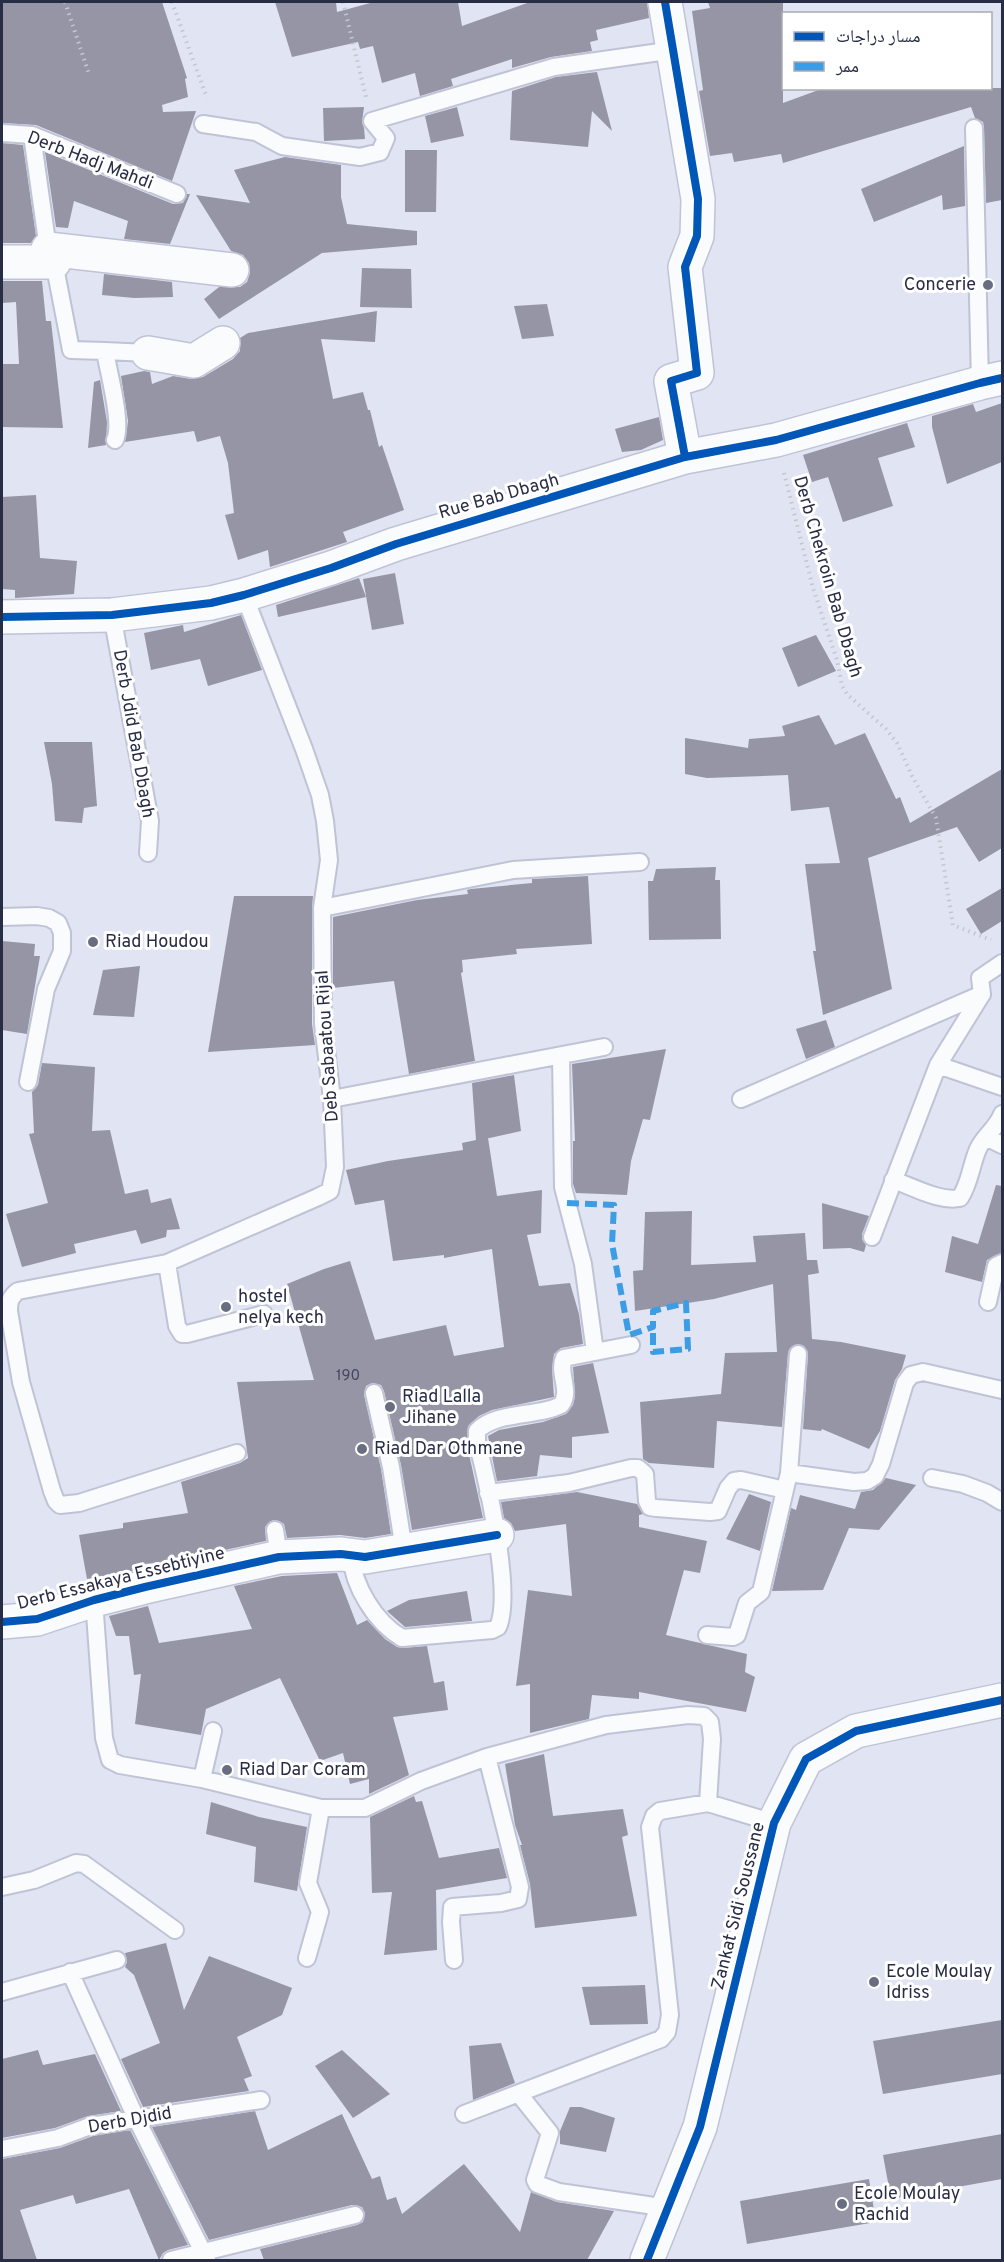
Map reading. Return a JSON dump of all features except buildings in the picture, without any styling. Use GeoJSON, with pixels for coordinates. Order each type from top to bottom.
{"type":"FeatureCollection","features":[{"type":"Feature","properties":{"kind":"street"},"geometry":{"type":"LineString","coordinates":[[665,2],[699,211],[697,236],[686,267],[697,373],[671,381],[685,457]]}},
{"type":"Feature","properties":{"kind":"street"},"geometry":{"type":"LineString","coordinates":[[2,262],[51,256],[232,270]]}},
{"type":"Feature","properties":{"kind":"street"},"geometry":{"type":"LineString","coordinates":[[148,353],[194,361],[223,343]]}},
{"type":"Feature","properties":{"kind":"street","name":"Rue Bab Dbagh"},"geometry":{"type":"LineString","coordinates":[[2,617],[112,615],[211,603],[332,568],[396,544],[685,457],[776,440],[991,380]]}},
{"type":"Feature","properties":{"kind":"street","name":"Derb Essakaya Essebtiyine"},"geometry":{"type":"LineString","coordinates":[[2,1622],[37,1619],[277,1544],[344,1547],[365,1557],[497,1535]]}},
{"type":"Feature","properties":{"kind":"street","name":"Zankat Sidi Soussane"},"geometry":{"type":"LineString","coordinates":[[647,2260],[700,2127],[774,1823],[806,1760],[856,1731],[1002,1700]]}},
{"type":"Feature","properties":{"kind":"lane"},"geometry":{"type":"LineString","coordinates":[[202,124],[256,132],[282,147],[360,157],[380,152],[384,147],[386,138],[372,121],[554,67],[674,50]]}},
{"type":"Feature","properties":{"kind":"lane"},"geometry":{"type":"LineString","coordinates":[[974,128],[991,380]]}},
{"type":"Feature","properties":{"kind":"lane","name":"Derb Hadj Mahdi"},"geometry":{"type":"LineString","coordinates":[[2,133],[32,135],[177,194]]}},
{"type":"Feature","properties":{"kind":"lane"},"geometry":{"type":"LineString","coordinates":[[32,135],[51,256],[71,350],[148,353]]}},
{"type":"Feature","properties":{"kind":"lane"},"geometry":{"type":"LineString","coordinates":[[105,351],[116,410],[118,432],[115,440]]}},
{"type":"Feature","properties":{"kind":"lane","name":"Deb Sabaatou Rijal"},"geometry":{"type":"LineString","coordinates":[[237,1453],[79,1503],[60,1505],[52,1491],[21,1382],[9,1302],[12,1295],[18,1291],[166,1263],[330,1191],[335,1167],[332,1099],[324,1024],[322,908],[329,860],[320,795],[244,595]]}},
{"type":"Feature","properties":{"kind":"lane","name":"Derb Jdid Bab Dbagh"},"geometry":{"type":"LineString","coordinates":[[112,615],[150,821],[148,853]]}},
{"type":"Feature","properties":{"kind":"lane"},"geometry":{"type":"LineString","coordinates":[[322,908],[513,870],[640,862]]}},
{"type":"Feature","properties":{"kind":"lane"},"geometry":{"type":"LineString","coordinates":[[2,917],[49,918],[58,923],[62,933],[62,951],[46,989],[28,1082]]}},
{"type":"Feature","properties":{"kind":"lane"},"geometry":{"type":"LineString","coordinates":[[872,1237],[938,1065],[982,994],[980,978],[1002,963]]}},
{"type":"Feature","properties":{"kind":"lane"},"geometry":{"type":"LineString","coordinates":[[741,1099],[982,994]]}},
{"type":"Feature","properties":{"kind":"lane"},"geometry":{"type":"LineString","coordinates":[[332,1099],[604,1047]]}},
{"type":"Feature","properties":{"kind":"lane"},"geometry":{"type":"LineString","coordinates":[[561,1056],[563,1186],[583,1264],[595,1352]]}},
{"type":"Feature","properties":{"kind":"lane"},"geometry":{"type":"LineString","coordinates":[[938,1065],[1002,1087]]}},
{"type":"Feature","properties":{"kind":"lane"},"geometry":{"type":"LineString","coordinates":[[894,1179],[940,1197],[952,1200],[960,1198],[965,1191],[979,1147],[999,1123],[1002,1114]]}},
{"type":"Feature","properties":{"kind":"lane"},"geometry":{"type":"LineString","coordinates":[[986,1137],[1002,1145]]}},
{"type":"Feature","properties":{"kind":"lane"},"geometry":{"type":"LineString","coordinates":[[166,1263],[177,1326],[182,1334],[264,1314]]}},
{"type":"Feature","properties":{"kind":"lane"},"geometry":{"type":"LineString","coordinates":[[988,1302],[996,1266],[1002,1263]]}},
{"type":"Feature","properties":{"kind":"lane"},"geometry":{"type":"LineString","coordinates":[[344,1547],[352,1572],[363,1594],[382,1622],[402,1638],[492,1630],[498,1627],[503,1611],[497,1535],[477,1442],[477,1431],[482,1426],[509,1417],[561,1405],[566,1396],[562,1367],[564,1358],[631,1345]]}},
{"type":"Feature","properties":{"kind":"lane"},"geometry":{"type":"LineString","coordinates":[[707,1635],[734,1637],[740,1632],[747,1603],[761,1592],[787,1481],[798,1354]]}},
{"type":"Feature","properties":{"kind":"lane"},"geometry":{"type":"LineString","coordinates":[[488,1493],[569,1483],[638,1468],[645,1474],[646,1501],[650,1507],[718,1511],[734,1481],[867,1481],[874,1476],[880,1464],[905,1383],[911,1375],[922,1372],[1002,1390]]}},
{"type":"Feature","properties":{"kind":"lane"},"geometry":{"type":"LineString","coordinates":[[374,1393],[391,1467],[404,1550]]}},
{"type":"Feature","properties":{"kind":"lane"},"geometry":{"type":"LineString","coordinates":[[932,1478],[963,1484],[987,1493],[1002,1502]]}},
{"type":"Feature","properties":{"kind":"lane"},"geometry":{"type":"LineString","coordinates":[[94,1600],[104,1738],[110,1760],[120,1765],[202,1779],[321,1808],[365,1808],[421,1781],[487,1757],[606,1725],[688,1714],[704,1716],[710,1722],[712,1740],[708,1803]]}},
{"type":"Feature","properties":{"kind":"lane"},"geometry":{"type":"LineString","coordinates":[[202,1779],[213,1731]]}},
{"type":"Feature","properties":{"kind":"lane"},"geometry":{"type":"LineString","coordinates":[[454,1960],[451,1922],[453,1907],[501,1903],[518,1899],[520,1896],[520,1887],[487,1757]]}},
{"type":"Feature","properties":{"kind":"lane"},"geometry":{"type":"LineString","coordinates":[[464,2114],[661,2039],[666,2032],[670,2015],[650,1827],[654,1816],[660,1811],[708,1803],[774,1823]]}},
{"type":"Feature","properties":{"kind":"lane"},"geometry":{"type":"LineString","coordinates":[[307,1958],[320,1912],[308,1883],[321,1808]]}},
{"type":"Feature","properties":{"kind":"lane"},"geometry":{"type":"LineString","coordinates":[[2,1887],[34,1880],[76,1863],[88,1865],[175,1930]]}},
{"type":"Feature","properties":{"kind":"lane"},"geometry":{"type":"LineString","coordinates":[[2,1992],[117,1960]]}},
{"type":"Feature","properties":{"kind":"lane"},"geometry":{"type":"LineString","coordinates":[[70,1972],[136,2118],[206,2257]]}},
{"type":"Feature","properties":{"kind":"lane"},"geometry":{"type":"LineString","coordinates":[[519,2094],[550,2133],[535,2180],[537,2184],[559,2192],[668,2208]]}},
{"type":"Feature","properties":{"kind":"lane","name":"Derb Djdid"},"geometry":{"type":"LineString","coordinates":[[2,2149],[58,2138],[90,2126],[261,2100]]}},
{"type":"Feature","properties":{"kind":"lane"},"geometry":{"type":"LineString","coordinates":[[171,2260],[206,2257],[355,2215]]}},
{"type":"Feature","properties":{"kind":"path"},"geometry":{"type":"LineString","coordinates":[[65,2],[89,74]]}},
{"type":"Feature","properties":{"kind":"path"},"geometry":{"type":"LineString","coordinates":[[172,2],[209,105]]}},
{"type":"Feature","properties":{"kind":"path"},"geometry":{"type":"LineString","coordinates":[[343,2],[372,121]]}},
{"type":"Feature","properties":{"kind":"marked path"},"geometry":{"type":"LineString","coordinates":[[567,1203],[614,1205],[612,1244],[629,1335],[653,1327],[653,1311],[686,1303],[688,1349],[653,1352],[653,1327]]}},
{"type":"Feature","properties":{"kind":"cycle path"},"geometry":{"type":"LineString","coordinates":[[665,2],[698,199],[697,236],[685,267],[697,373],[671,381],[685,457]]}},
{"type":"Feature","properties":{"kind":"cycle path"},"geometry":{"type":"LineString","coordinates":[[2,617],[112,615],[211,603],[244,595],[331,568],[396,544],[685,457],[776,440],[1002,378]]}},
{"type":"Feature","properties":{"kind":"cycle path"},"geometry":{"type":"LineString","coordinates":[[2,1622],[37,1619],[94,1600],[279,1557],[341,1554],[365,1557],[497,1535]]}},
{"type":"Feature","properties":{"kind":"cycle path"},"geometry":{"type":"LineString","coordinates":[[647,2260],[700,2127],[774,1823],[806,1759],[856,1731],[1002,1700]]}},
{"type":"Feature","properties":{"kind":"place","name":"Concerie"},"geometry":{"type":"Point","coordinates":[988,285]}},
{"type":"Feature","properties":{"kind":"place","name":"Riad Houdou"},"geometry":{"type":"Point","coordinates":[93,942]}},
{"type":"Feature","properties":{"kind":"place","name":"hostel nelya kech"},"geometry":{"type":"Point","coordinates":[226,1307]}},
{"type":"Feature","properties":{"kind":"place","name":"Riad Lalla Jihane"},"geometry":{"type":"Point","coordinates":[390,1407]}},
{"type":"Feature","properties":{"kind":"place","name":"Riad Dar Othmane"},"geometry":{"type":"Point","coordinates":[362,1449]}},
{"type":"Feature","properties":{"kind":"place","name":"Riad Dar Coram"},"geometry":{"type":"Point","coordinates":[227,1770]}},
{"type":"Feature","properties":{"kind":"place","name":"Ecole Moulay Idriss"},"geometry":{"type":"Point","coordinates":[874,1982]}},
{"type":"Feature","properties":{"kind":"place","name":"Ecole Moulay Rachid"},"geometry":{"type":"Point","coordinates":[842,2204]}}]}
